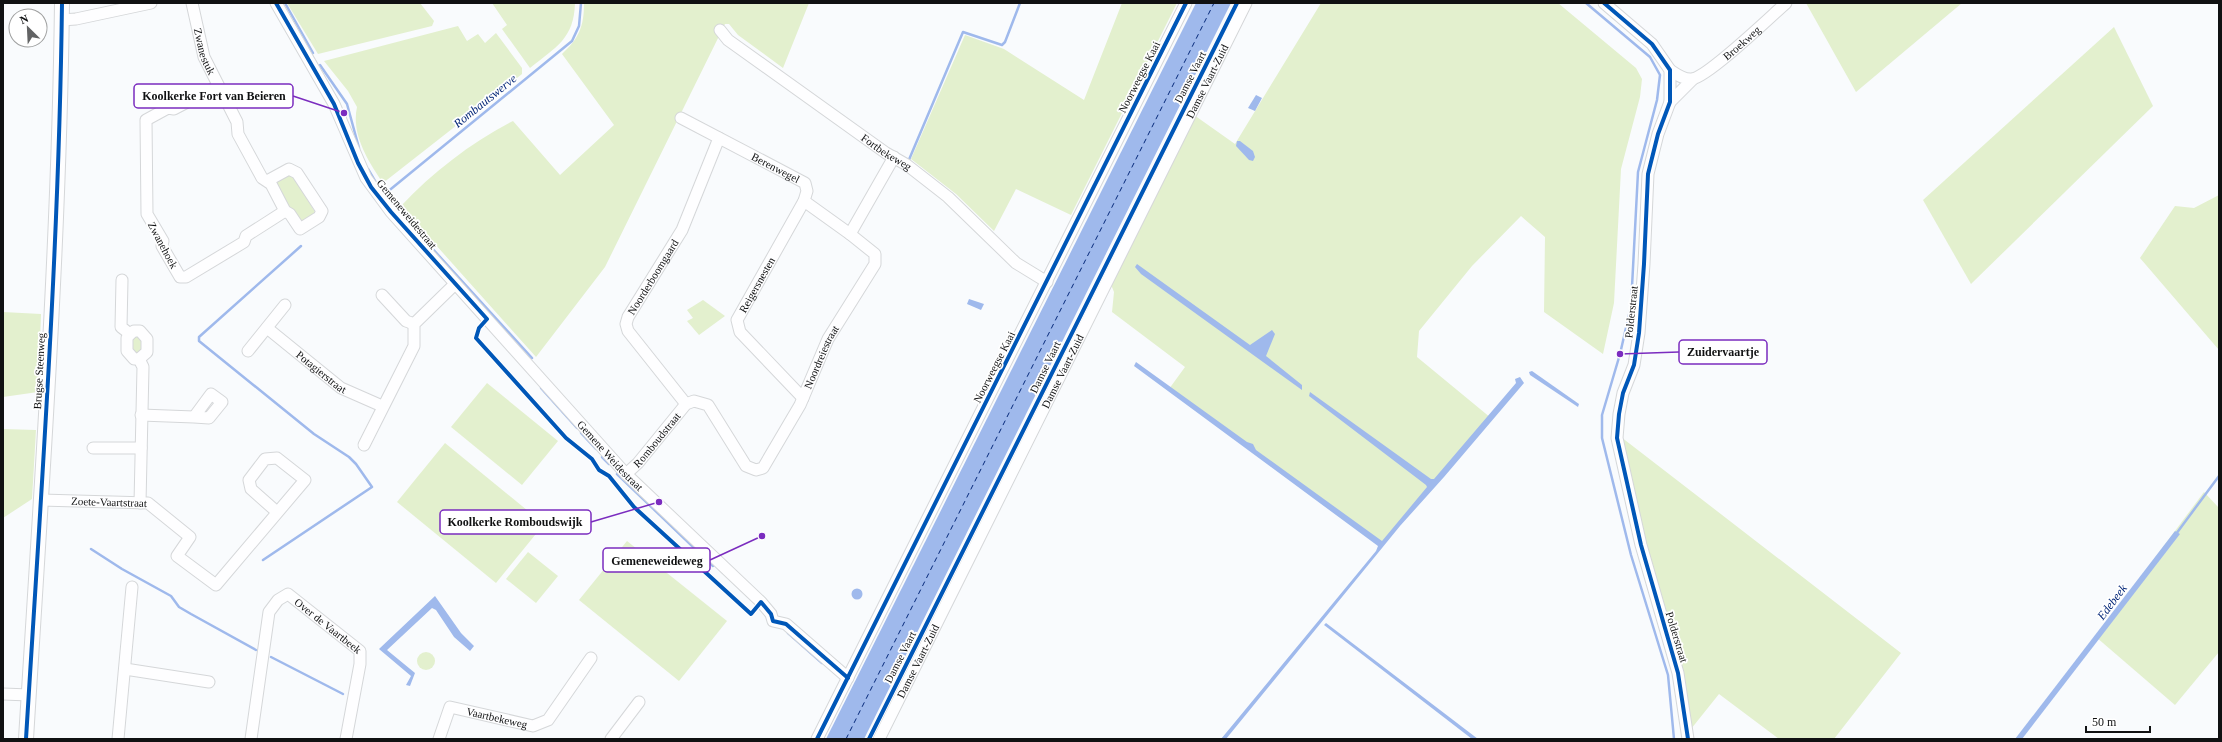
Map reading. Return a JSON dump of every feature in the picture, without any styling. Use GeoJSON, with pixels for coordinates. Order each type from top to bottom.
{"type":"FeatureCollection","features":[{"type":"Feature","properties":{"kind":"main road","name":"Brugse Steenweg"},"geometry":{"type":"LineString","coordinates":[[26,739],[41,500],[58,167],[62,3]]}},
{"type":"Feature","properties":{"kind":"street"},"geometry":{"type":"LineString","coordinates":[[62,20],[76,19],[150,3]]}},
{"type":"Feature","properties":{"kind":"street","name":"Zwanestuk"},"geometry":{"type":"LineString","coordinates":[[192,3],[204,57],[237,122],[238,134],[262,178],[267,182],[271,184],[285,211],[290,214],[300,229],[319,217],[322,211],[297,173],[289,169],[267,182]]}},
{"type":"Feature","properties":{"kind":"street","name":"Gemeneweidestraat"},"geometry":{"type":"LineString","coordinates":[[276,3],[334,104],[358,163],[371,187],[487,319]]}},
{"type":"Feature","properties":{"kind":"street","name":"Noorweegse Kaai"},"geometry":{"type":"LineString","coordinates":[[817,739],[1186,3]]}},
{"type":"Feature","properties":{"kind":"street","name":"Damse Vaart-Zuid"},"geometry":{"type":"LineString","coordinates":[[884,737],[1246,3]]}},
{"type":"Feature","properties":{"kind":"street"},"geometry":{"type":"LineString","coordinates":[[1604,3],[1652,44],[1670,70],[1679,76],[1693,79]]}},
{"type":"Feature","properties":{"kind":"street","name":"Broekweg"},"geometry":{"type":"LineString","coordinates":[[1670,102],[1693,79],[1709,69],[1743,42],[1786,3]]}},
{"type":"Feature","properties":{"kind":"street","name":"Fortbekeweg"},"geometry":{"type":"LineString","coordinates":[[720,30],[728,40],[948,197],[1016,263],[1046,282]]}},
{"type":"Feature","properties":{"kind":"street","name":"Polderstraat"},"geometry":{"type":"LineString","coordinates":[[1670,70],[1670,102],[1658,134],[1648,174],[1640,326],[1634,365],[1623,393],[1617,438],[1641,545],[1678,673],[1688,739]]}},
{"type":"Feature","properties":{"kind":"street","name":"Zwanehoek"},"geometry":{"type":"LineString","coordinates":[[218,86],[174,109],[168,108],[146,120],[147,214],[163,241],[162,246],[180,277],[186,277],[244,242],[246,236],[285,211]]}},
{"type":"Feature","properties":{"kind":"street","name":"Berenwegel"},"geometry":{"type":"LineString","coordinates":[[681,118],[805,182],[807,191],[804,201]]}},
{"type":"Feature","properties":{"kind":"street","name":"Noorderboomgaard"},"geometry":{"type":"LineString","coordinates":[[686,404],[628,331],[626,324],[628,317],[682,230],[719,138]]}},
{"type":"Feature","properties":{"kind":"street"},"geometry":{"type":"LineString","coordinates":[[804,201],[850,234],[894,157]]}},
{"type":"Feature","properties":{"kind":"street","name":"Reigersnesten"},"geometry":{"type":"LineString","coordinates":[[803,398],[740,332],[737,320],[804,201]]}},
{"type":"Feature","properties":{"kind":"street","name":"Noordreiestraat"},"geometry":{"type":"LineString","coordinates":[[686,404],[694,401],[708,406],[746,466],[756,470],[763,468],[803,398],[828,339],[875,264],[875,254],[850,234]]}},
{"type":"Feature","properties":{"kind":"street"},"geometry":{"type":"LineString","coordinates":[[122,280],[121,327],[130,334]]}},
{"type":"Feature","properties":{"kind":"street"},"geometry":{"type":"LineString","coordinates":[[364,445],[382,406],[414,346],[414,324],[455,284]]}},
{"type":"Feature","properties":{"kind":"street"},"geometry":{"type":"LineString","coordinates":[[382,294],[406,321],[414,324]]}},
{"type":"Feature","properties":{"kind":"street"},"geometry":{"type":"LineString","coordinates":[[248,350],[285,306]]}},
{"type":"Feature","properties":{"kind":"street","name":"Gemene Weidestraat"},"geometry":{"type":"LineString","coordinates":[[487,319],[626,474],[761,602],[771,614],[773,620],[786,624],[848,678]]}},
{"type":"Feature","properties":{"kind":"street","name":"Potagierstraat"},"geometry":{"type":"LineString","coordinates":[[267,328],[341,388],[382,406]]}},
{"type":"Feature","properties":{"kind":"street"},"geometry":{"type":"LineString","coordinates":[[134,331],[140,331],[147,339],[147,352],[139,359],[134,359],[127,352],[127,338],[134,331]]}},
{"type":"Feature","properties":{"kind":"street"},"geometry":{"type":"LineString","coordinates":[[139,359],[142,367],[140,503]]}},
{"type":"Feature","properties":{"kind":"street","name":"Romboudstraat"},"geometry":{"type":"LineString","coordinates":[[626,474],[638,463],[686,404]]}},
{"type":"Feature","properties":{"kind":"street"},"geometry":{"type":"LineString","coordinates":[[141,415],[194,417]]}},
{"type":"Feature","properties":{"kind":"street"},"geometry":{"type":"LineString","coordinates":[[94,448],[141,448]]}},
{"type":"Feature","properties":{"kind":"street","name":"Zoete-Vaartstraat"},"geometry":{"type":"LineString","coordinates":[[41,500],[148,503],[190,537],[177,556],[216,585],[305,480],[277,458],[265,459],[249,480],[251,489],[277,512]]}},
{"type":"Feature","properties":{"kind":"street"},"geometry":{"type":"LineString","coordinates":[[118,739],[132,587]]}},
{"type":"Feature","properties":{"kind":"street","name":"Over de Vaartbeek"},"geometry":{"type":"LineString","coordinates":[[251,739],[269,612],[278,600],[288,594],[360,651],[360,664],[346,739]]}},
{"type":"Feature","properties":{"kind":"street","name":"Vaartbekeweg"},"geometry":{"type":"LineString","coordinates":[[439,739],[450,707],[533,726],[548,720],[591,658]]}},
{"type":"Feature","properties":{"kind":"street"},"geometry":{"type":"LineString","coordinates":[[125,669],[209,682]]}},
{"type":"Feature","properties":{"kind":"street"},"geometry":{"type":"LineString","coordinates":[[3,694],[29,696]]}},
{"type":"Feature","properties":{"kind":"street"},"geometry":{"type":"LineString","coordinates":[[611,739],[639,702]]}},
{"type":"Feature","properties":{"kind":"green space"},"geometry":{"type":"Polygon","coordinates":[[[287,3],[420,3],[434,21],[432,26],[318,54],[287,3]]]}},
{"type":"Feature","properties":{"kind":"green space"},"geometry":{"type":"Polygon","coordinates":[[[492,3],[575,3],[574,15],[567,34],[555,48],[530,68],[502,29],[507,25],[492,3]]]}},
{"type":"Feature","properties":{"kind":"green space"},"geometry":{"type":"Polygon","coordinates":[[[584,3],[809,3],[783,68],[738,35],[729,24],[725,24],[605,267],[536,357],[401,206],[426,181],[468,148],[513,121],[560,175],[614,125],[562,54],[573,43],[579,32],[582,25],[584,3]]]}},
{"type":"Feature","properties":{"kind":"green space"},"geometry":{"type":"Polygon","coordinates":[[[1122,3],[1177,3],[1071,215],[1016,189],[994,231],[956,194],[911,159],[965,35],[1004,49],[1084,100],[1122,3]]]}},
{"type":"Feature","properties":{"kind":"green space"},"geometry":{"type":"Polygon","coordinates":[[[1321,3],[1558,3],[1636,68],[1642,79],[1640,97],[1621,169],[1614,303],[1603,354],[1544,312],[1545,237],[1521,216],[1472,266],[1419,331],[1417,357],[1491,418],[1381,544],[1169,389],[1185,367],[1112,312],[1114,292],[1110,282],[1194,115],[1235,144],[1321,3]]]}},
{"type":"Feature","properties":{"kind":"green space"},"geometry":{"type":"Polygon","coordinates":[[[1806,3],[1962,3],[1856,92],[1806,3]]]}},
{"type":"Feature","properties":{"kind":"green space"},"geometry":{"type":"Polygon","coordinates":[[[458,26],[467,41],[478,34],[485,43],[496,33],[522,68],[522,74],[383,183],[362,147],[356,127],[357,107],[348,91],[324,61],[458,26]]]}},
{"type":"Feature","properties":{"kind":"green space"},"geometry":{"type":"Polygon","coordinates":[[[2114,27],[2153,106],[1971,284],[1923,200],[2114,27]]]}},
{"type":"Feature","properties":{"kind":"green space"},"geometry":{"type":"Polygon","coordinates":[[[288,173],[292,174],[315,212],[314,217],[305,222],[298,222],[276,183],[276,179],[288,173]]]}},
{"type":"Feature","properties":{"kind":"green space"},"geometry":{"type":"Polygon","coordinates":[[[2219,195],[2219,350],[2140,258],[2175,206],[2194,208],[2219,195]]]}},
{"type":"Feature","properties":{"kind":"green space"},"geometry":{"type":"Polygon","coordinates":[[[703,300],[725,316],[699,335],[687,321],[693,318],[687,310],[703,300]]]}},
{"type":"Feature","properties":{"kind":"green space"},"geometry":{"type":"Polygon","coordinates":[[[3,312],[41,314],[38,392],[3,397],[3,312]]]}},
{"type":"Feature","properties":{"kind":"green space"},"geometry":{"type":"Polygon","coordinates":[[[136,335],[143,340],[144,350],[138,355],[130,350],[131,340],[136,335]]]}},
{"type":"Feature","properties":{"kind":"green space"},"geometry":{"type":"Polygon","coordinates":[[[487,383],[558,441],[522,485],[451,427],[487,383]]]}},
{"type":"Feature","properties":{"kind":"green space"},"geometry":{"type":"Polygon","coordinates":[[[3,429],[36,430],[32,499],[3,518],[3,429]]]}},
{"type":"Feature","properties":{"kind":"green space"},"geometry":{"type":"Polygon","coordinates":[[[1621,437],[1901,653],[1834,739],[1779,739],[1719,694],[1691,729],[1683,683],[1672,640],[1642,539],[1621,437]]]}},
{"type":"Feature","properties":{"kind":"green space"},"geometry":{"type":"Polygon","coordinates":[[[445,443],[544,524],[496,583],[397,502],[445,443]]]}},
{"type":"Feature","properties":{"kind":"green space"},"geometry":{"type":"Polygon","coordinates":[[[2204,492],[2219,508],[2219,652],[2175,705],[2096,637],[2204,492]]]}},
{"type":"Feature","properties":{"kind":"green space"},"geometry":{"type":"Polygon","coordinates":[[[627,541],[727,621],[679,681],[579,600],[627,541]]]}},
{"type":"Feature","properties":{"kind":"green space"},"geometry":{"type":"Polygon","coordinates":[[[528,552],[558,576],[536,603],[506,579],[528,552]]]}},
{"type":"Feature","properties":{"kind":"green space"},"geometry":{"type":"Polygon","coordinates":[[[426,652],[432,655],[435,661],[432,667],[426,670],[420,667],[417,661],[420,655],[426,652]]]}},
{"type":"Feature","properties":{"kind":"water"},"geometry":{"type":"Polygon","coordinates":[[[1196,3],[1231,3],[864,739],[826,739],[1196,3]]]}},
{"type":"Feature","properties":{"kind":"water"},"geometry":{"type":"Polygon","coordinates":[[[1256,95],[1262,98],[1255,111],[1248,108],[1256,95]]]}},
{"type":"Feature","properties":{"kind":"water"},"geometry":{"type":"Polygon","coordinates":[[[1237,141],[1240,141],[1253,151],[1255,157],[1253,161],[1249,160],[1236,146],[1237,141]]]}},
{"type":"Feature","properties":{"kind":"water"},"geometry":{"type":"Polygon","coordinates":[[[1137,264],[1250,345],[1272,330],[1275,334],[1266,356],[1302,385],[1302,390],[1141,274],[1135,267],[1137,264]]]}},
{"type":"Feature","properties":{"kind":"water"},"geometry":{"type":"Polygon","coordinates":[[[969,299],[984,304],[981,310],[967,304],[969,299]]]}},
{"type":"Feature","properties":{"kind":"water"},"geometry":{"type":"Polygon","coordinates":[[[1136,362],[1247,442],[1253,444],[1256,450],[1382,541],[1427,487],[1309,396],[1310,392],[1431,479],[1434,479],[1516,383],[1515,379],[1520,377],[1524,383],[1400,526],[1226,739],[1221,739],[1376,551],[1378,546],[1134,366],[1136,362]]]}},
{"type":"Feature","properties":{"kind":"water"},"geometry":{"type":"Polygon","coordinates":[[[1532,371],[1579,404],[1578,407],[1530,375],[1529,372],[1532,371]]]}},
{"type":"Feature","properties":{"kind":"water"},"geometry":{"type":"Polygon","coordinates":[[[2175,531],[2180,534],[2022,739],[2015,739],[2175,531]]]}},
{"type":"Feature","properties":{"kind":"water"},"geometry":{"type":"Polygon","coordinates":[[[857,588],[861,590],[863,594],[861,598],[857,600],[853,598],[851,594],[853,590],[857,588]]]}},
{"type":"Feature","properties":{"kind":"water"},"geometry":{"type":"Polygon","coordinates":[[[435,596],[461,633],[474,646],[470,651],[454,637],[436,610],[432,608],[387,650],[415,673],[410,686],[406,685],[411,676],[379,649],[435,596]]]}},
{"type":"Feature","properties":{"kind":"water"},"geometry":{"type":"Polygon","coordinates":[[[1326,623],[1478,739],[1472,739],[1324,625],[1326,623]]]}},
{"type":"Feature","properties":{"kind":"waterway"},"geometry":{"type":"LineString","coordinates":[[285,3],[313,53]]}},
{"type":"Feature","properties":{"kind":"waterway","name":"Rombautswerve"},"geometry":{"type":"LineString","coordinates":[[390,201],[386,193],[572,41],[579,26],[581,3]]}},
{"type":"Feature","properties":{"kind":"waterway"},"geometry":{"type":"LineString","coordinates":[[908,162],[963,32],[1002,45],[1005,42],[1020,3]]}},
{"type":"Feature","properties":{"kind":"waterway"},"geometry":{"type":"LineString","coordinates":[[1586,3],[1650,57],[1660,75],[1657,100],[1638,172],[1631,306],[1620,354],[1602,415],[1602,438],[1631,555],[1668,675],[1674,739]]}},
{"type":"Feature","properties":{"kind":"waterway"},"geometry":{"type":"LineString","coordinates":[[320,65],[347,104],[359,148]]}},
{"type":"Feature","properties":{"kind":"waterway"},"geometry":{"type":"LineString","coordinates":[[368,169],[375,181],[386,193]]}},
{"type":"Feature","properties":{"kind":"waterway","name":"Rombautswerve"},"geometry":{"type":"LineString","coordinates":[[399,212],[532,358]]}},
{"type":"Feature","properties":{"kind":"waterway"},"geometry":{"type":"LineString","coordinates":[[263,560],[372,487],[356,464],[349,457],[314,434],[199,341],[199,337],[301,246]]}},
{"type":"Feature","properties":{"kind":"waterway","name":"Rombautswerve"},"geometry":{"type":"LineString","coordinates":[[541,388],[577,428]]}},
{"type":"Feature","properties":{"kind":"waterway","name":"Rombautswerve"},"geometry":{"type":"LineString","coordinates":[[581,433],[596,449]]}},
{"type":"Feature","properties":{"kind":"waterway","name":"Rombautswerve"},"geometry":{"type":"LineString","coordinates":[[602,457],[609,464]]}},
{"type":"Feature","properties":{"kind":"waterway","name":"Rombautswerve"},"geometry":{"type":"LineString","coordinates":[[617,474],[713,566]]}},
{"type":"Feature","properties":{"kind":"waterway","name":"Edebeek"},"geometry":{"type":"LineString","coordinates":[[2176,534],[2219,476]]}},
{"type":"Feature","properties":{"kind":"waterway"},"geometry":{"type":"LineString","coordinates":[[91,549],[122,569],[171,596],[179,607],[256,650]]}},
{"type":"Feature","properties":{"kind":"waterway","name":"Rombautswerve"},"geometry":{"type":"LineString","coordinates":[[788,633],[822,663]]}},
{"type":"Feature","properties":{"kind":"waterway"},"geometry":{"type":"LineString","coordinates":[[271,657],[343,694]]}},
{"type":"Feature","properties":{"kind":"ferry route"},"geometry":{"type":"LineString","coordinates":[[846,739],[1214,3]]}},
{"type":"Feature","properties":{"kind":"cycle path"},"geometry":{"type":"LineString","coordinates":[[26,739],[53,279],[62,3]]}},
{"type":"Feature","properties":{"kind":"cycle path"},"geometry":{"type":"LineString","coordinates":[[276,3],[334,104],[358,163],[371,187],[391,212],[487,319],[479,328],[476,338],[566,438],[592,459],[599,470],[609,476],[634,507],[751,614],[761,602],[771,614],[773,621],[786,624],[848,678]]}},
{"type":"Feature","properties":{"kind":"cycle path"},"geometry":{"type":"LineString","coordinates":[[817,739],[1186,3]]}},
{"type":"Feature","properties":{"kind":"cycle path","name":"Damse Vaart"},"geometry":{"type":"LineString","coordinates":[[869,739],[1237,3]]}},
{"type":"Feature","properties":{"kind":"cycle path"},"geometry":{"type":"LineString","coordinates":[[1604,3],[1652,44],[1670,70],[1670,102],[1658,134],[1648,174],[1639,333],[1634,365],[1623,393],[1617,438],[1641,545],[1678,673],[1688,739]]}},
{"type":"Feature","properties":{"kind":"place","name":"Koolkerke Fort van Beieren"},"geometry":{"type":"Point","coordinates":[344,113]}},
{"type":"Feature","properties":{"kind":"place","name":"Zuidervaartje"},"geometry":{"type":"Point","coordinates":[1620,354]}},
{"type":"Feature","properties":{"kind":"place","name":"Koolkerke Romboudswijk"},"geometry":{"type":"Point","coordinates":[659,502]}},
{"type":"Feature","properties":{"kind":"place","name":"Gemeneweideweg"},"geometry":{"type":"Point","coordinates":[762,536]}}]}
